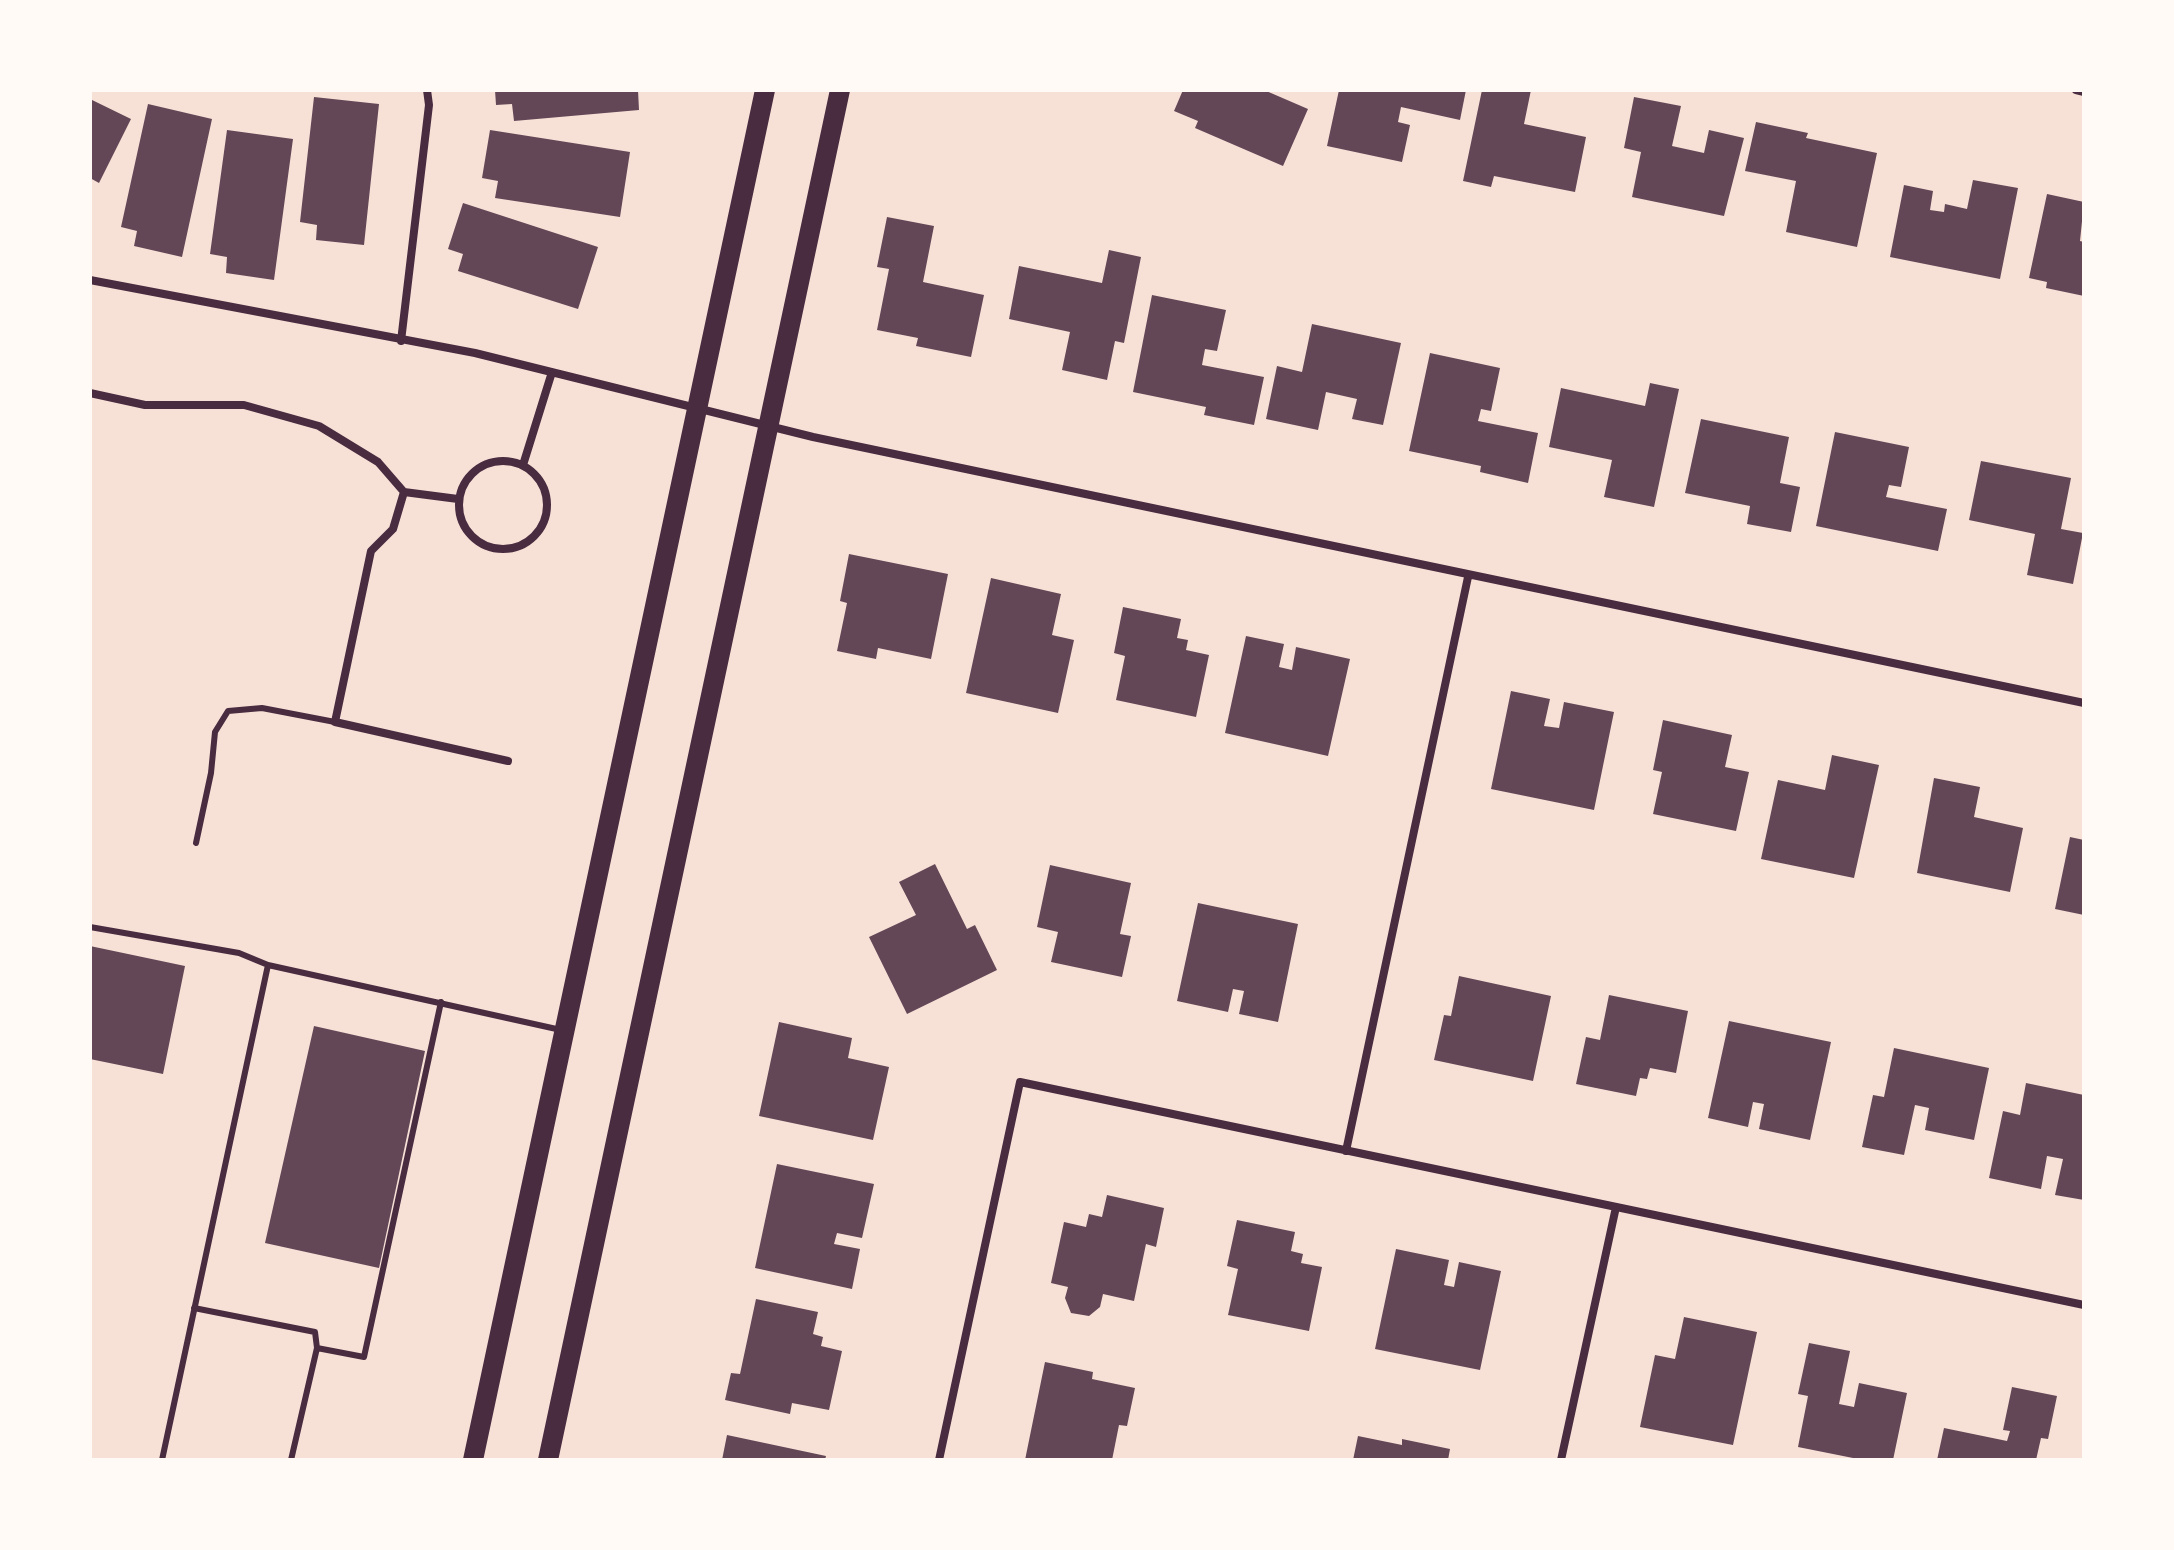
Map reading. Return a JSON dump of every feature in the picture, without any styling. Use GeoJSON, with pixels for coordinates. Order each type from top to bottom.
{"type":"FeatureCollection","features":[{"type":"Feature","properties":{"kind":"main road"},"geometry":{"type":"LineString","coordinates":[[473,1460],[765,90]]}},
{"type":"Feature","properties":{"kind":"main road"},"geometry":{"type":"LineString","coordinates":[[548,1460],[840,90]]}},
{"type":"Feature","properties":{"kind":"street"},"geometry":{"type":"LineString","coordinates":[[401,341],[429,105],[427,90]]}},
{"type":"Feature","properties":{"kind":"street"},"geometry":{"type":"LineString","coordinates":[[2076,90],[2084,92]]}},
{"type":"Feature","properties":{"kind":"street"},"geometry":{"type":"LineString","coordinates":[[90,280],[475,353],[770,427],[1468,577],[2084,703]]}},
{"type":"Feature","properties":{"kind":"street"},"geometry":{"type":"LineString","coordinates":[[523,465],[552,372]]}},
{"type":"Feature","properties":{"kind":"street"},"geometry":{"type":"LineString","coordinates":[[90,393],[145,405],[244,405],[319,426],[378,462],[404,492],[458,499]]}},
{"type":"Feature","properties":{"kind":"street"},"geometry":{"type":"LineString","coordinates":[[507,461],[523,465],[537,477],[545,493],[547,510],[541,527],[523,544],[497,549],[481,543],[467,532],[460,516],[458,499],[464,483],[475,470],[490,462],[507,461]]}},
{"type":"Feature","properties":{"kind":"street"},"geometry":{"type":"LineString","coordinates":[[404,492],[393,529],[371,551],[335,722],[508,761]]}},
{"type":"Feature","properties":{"kind":"street"},"geometry":{"type":"LineString","coordinates":[[1346,1151],[1468,577]]}},
{"type":"Feature","properties":{"kind":"street"},"geometry":{"type":"LineString","coordinates":[[939,1460],[1020,1082],[2084,1305]]}},
{"type":"Feature","properties":{"kind":"street"},"geometry":{"type":"LineString","coordinates":[[1561,1460],[1616,1207]]}},
{"type":"Feature","properties":{"kind":"lane"},"geometry":{"type":"LineString","coordinates":[[196,843],[211,773],[215,732],[228,711],[262,708],[335,722]]}},
{"type":"Feature","properties":{"kind":"lane"},"geometry":{"type":"LineString","coordinates":[[90,927],[239,953],[268,965],[565,1031]]}},
{"type":"Feature","properties":{"kind":"lane"},"geometry":{"type":"LineString","coordinates":[[162,1460],[268,965]]}},
{"type":"Feature","properties":{"kind":"lane"},"geometry":{"type":"LineString","coordinates":[[317,1348],[364,1357],[441,1002]]}},
{"type":"Feature","properties":{"kind":"lane"},"geometry":{"type":"LineString","coordinates":[[194,1308],[315,1332],[317,1348],[291,1460]]}},
{"type":"Feature","properties":{"kind":"building"},"geometry":{"type":"Polygon","coordinates":[[[495,90],[638,90],[639,110],[514,121],[512,104],[496,105],[495,90]]]}},
{"type":"Feature","properties":{"kind":"building"},"geometry":{"type":"Polygon","coordinates":[[[1183,90],[1264,90],[1308,109],[1283,166],[1195,128],[1198,121],[1174,111],[1183,90]]]}},
{"type":"Feature","properties":{"kind":"building"},"geometry":{"type":"Polygon","coordinates":[[[1339,90],[1466,90],[1460,120],[1401,107],[1398,122],[1410,125],[1402,162],[1327,146],[1339,90]]]}},
{"type":"Feature","properties":{"kind":"building"},"geometry":{"type":"Polygon","coordinates":[[[1482,90],[1531,90],[1524,124],[1586,137],[1575,192],[1494,176],[1491,187],[1463,181],[1482,90]]]}},
{"type":"Feature","properties":{"kind":"building"},"geometry":{"type":"Polygon","coordinates":[[[314,97],[379,104],[364,245],[316,240],[317,225],[300,222],[314,97]]]}},
{"type":"Feature","properties":{"kind":"building"},"geometry":{"type":"Polygon","coordinates":[[[1634,97],[1681,106],[1672,146],[1704,153],[1709,130],[1744,138],[1724,216],[1632,197],[1641,152],[1624,148],[1634,97]]]}},
{"type":"Feature","properties":{"kind":"building"},"geometry":{"type":"Polygon","coordinates":[[[90,99],[131,119],[99,183],[90,178],[90,99]]]}},
{"type":"Feature","properties":{"kind":"building"},"geometry":{"type":"Polygon","coordinates":[[[148,104],[212,119],[182,257],[134,246],[137,231],[121,227],[148,104]]]}},
{"type":"Feature","properties":{"kind":"building"},"geometry":{"type":"Polygon","coordinates":[[[1756,122],[1808,133],[1806,138],[1877,153],[1857,247],[1786,232],[1796,181],[1745,171],[1756,122]]]}},
{"type":"Feature","properties":{"kind":"building"},"geometry":{"type":"Polygon","coordinates":[[[227,130],[293,139],[274,280],[226,273],[227,257],[210,254],[227,130]]]}},
{"type":"Feature","properties":{"kind":"building"},"geometry":{"type":"Polygon","coordinates":[[[490,130],[630,152],[620,217],[495,198],[498,181],[482,178],[490,130]]]}},
{"type":"Feature","properties":{"kind":"building"},"geometry":{"type":"Polygon","coordinates":[[[1973,180],[2018,188],[2000,279],[1890,257],[1904,185],[1933,191],[1930,210],[1944,212],[1945,204],[1967,209],[1973,180]]]}},
{"type":"Feature","properties":{"kind":"building"},"geometry":{"type":"Polygon","coordinates":[[[2047,194],[2084,202],[2080,241],[2084,242],[2084,296],[2046,288],[2047,282],[2029,278],[2047,194]]]}},
{"type":"Feature","properties":{"kind":"building"},"geometry":{"type":"Polygon","coordinates":[[[463,203],[598,247],[578,309],[458,271],[463,254],[448,249],[463,203]]]}},
{"type":"Feature","properties":{"kind":"building"},"geometry":{"type":"Polygon","coordinates":[[[887,217],[934,226],[923,282],[984,295],[971,357],[916,346],[918,338],[877,330],[889,269],[877,267],[887,217]]]}},
{"type":"Feature","properties":{"kind":"building"},"geometry":{"type":"Polygon","coordinates":[[[1109,250],[1141,257],[1124,343],[1115,341],[1107,380],[1062,370],[1070,332],[1009,319],[1019,266],[1102,283],[1109,250]]]}},
{"type":"Feature","properties":{"kind":"building"},"geometry":{"type":"Polygon","coordinates":[[[1152,295],[1226,310],[1217,351],[1205,349],[1202,365],[1264,377],[1254,425],[1204,415],[1206,407],[1133,392],[1152,295]]]}},
{"type":"Feature","properties":{"kind":"building"},"geometry":{"type":"Polygon","coordinates":[[[1312,324],[1401,343],[1383,425],[1352,419],[1357,399],[1326,392],[1318,430],[1266,419],[1277,366],[1302,372],[1312,324]]]}},
{"type":"Feature","properties":{"kind":"building"},"geometry":{"type":"Polygon","coordinates":[[[1430,353],[1500,368],[1491,411],[1481,409],[1478,421],[1538,433],[1528,483],[1480,472],[1481,466],[1409,451],[1430,353]]]}},
{"type":"Feature","properties":{"kind":"building"},"geometry":{"type":"Polygon","coordinates":[[[1650,383],[1679,389],[1654,507],[1604,497],[1612,460],[1549,447],[1561,388],[1645,406],[1650,383]]]}},
{"type":"Feature","properties":{"kind":"building"},"geometry":{"type":"Polygon","coordinates":[[[1701,419],[1789,437],[1780,483],[1800,487],[1791,532],[1747,524],[1750,506],[1685,493],[1701,419]]]}},
{"type":"Feature","properties":{"kind":"building"},"geometry":{"type":"Polygon","coordinates":[[[1835,432],[1909,447],[1901,487],[1889,485],[1886,497],[1947,509],[1938,551],[1816,526],[1835,432]]]}},
{"type":"Feature","properties":{"kind":"building"},"geometry":{"type":"Polygon","coordinates":[[[1981,461],[2071,478],[2061,529],[2083,533],[2073,584],[2027,575],[2035,534],[1969,520],[1981,461]]]}},
{"type":"Feature","properties":{"kind":"building"},"geometry":{"type":"Polygon","coordinates":[[[849,554],[948,574],[931,659],[878,648],[876,659],[837,651],[847,603],[840,601],[849,554]]]}},
{"type":"Feature","properties":{"kind":"building"},"geometry":{"type":"Polygon","coordinates":[[[991,578],[1061,594],[1052,635],[1074,640],[1058,713],[966,693],[991,578]]]}},
{"type":"Feature","properties":{"kind":"building"},"geometry":{"type":"Polygon","coordinates":[[[1123,607],[1181,619],[1177,638],[1188,640],[1186,650],[1209,655],[1196,717],[1116,700],[1125,656],[1114,653],[1123,607]]]}},
{"type":"Feature","properties":{"kind":"building"},"geometry":{"type":"Polygon","coordinates":[[[1246,636],[1284,644],[1279,667],[1292,670],[1296,647],[1350,659],[1328,756],[1225,733],[1246,636]]]}},
{"type":"Feature","properties":{"kind":"building"},"geometry":{"type":"Polygon","coordinates":[[[1511,691],[1550,699],[1544,726],[1559,728],[1564,702],[1614,712],[1594,810],[1491,789],[1511,691]]]}},
{"type":"Feature","properties":{"kind":"building"},"geometry":{"type":"Polygon","coordinates":[[[1663,720],[1732,735],[1725,767],[1749,772],[1736,831],[1653,814],[1662,772],[1653,770],[1663,720]]]}},
{"type":"Feature","properties":{"kind":"building"},"geometry":{"type":"Polygon","coordinates":[[[1832,755],[1879,765],[1854,878],[1761,859],[1778,780],[1825,790],[1832,755]]]}},
{"type":"Feature","properties":{"kind":"building"},"geometry":{"type":"Polygon","coordinates":[[[1934,778],[1980,787],[1974,817],[2023,828],[2010,892],[1917,873],[1934,778]]]}},
{"type":"Feature","properties":{"kind":"building"},"geometry":{"type":"Polygon","coordinates":[[[2070,837],[2084,840],[2084,915],[2055,909],[2070,837]]]}},
{"type":"Feature","properties":{"kind":"building"},"geometry":{"type":"Polygon","coordinates":[[[935,864],[967,929],[975,925],[997,970],[907,1014],[869,937],[916,915],[899,882],[935,864]]]}},
{"type":"Feature","properties":{"kind":"building"},"geometry":{"type":"Polygon","coordinates":[[[1050,865],[1131,883],[1120,934],[1131,936],[1122,977],[1051,962],[1058,932],[1037,927],[1050,865]]]}},
{"type":"Feature","properties":{"kind":"building"},"geometry":{"type":"Polygon","coordinates":[[[1198,903],[1298,924],[1278,1022],[1239,1014],[1244,991],[1233,989],[1228,1012],[1177,1001],[1198,903]]]}},
{"type":"Feature","properties":{"kind":"building"},"geometry":{"type":"Polygon","coordinates":[[[90,946],[185,966],[163,1074],[90,1059],[90,946]]]}},
{"type":"Feature","properties":{"kind":"building"},"geometry":{"type":"Polygon","coordinates":[[[1459,976],[1551,996],[1533,1081],[1434,1060],[1444,1015],[1451,1016],[1459,976]]]}},
{"type":"Feature","properties":{"kind":"building"},"geometry":{"type":"Polygon","coordinates":[[[1609,995],[1688,1011],[1676,1073],[1650,1068],[1647,1079],[1640,1078],[1636,1096],[1576,1084],[1586,1037],[1600,1040],[1609,995]]]}},
{"type":"Feature","properties":{"kind":"building"},"geometry":{"type":"Polygon","coordinates":[[[1729,1021],[1831,1042],[1810,1140],[1759,1129],[1764,1104],[1753,1102],[1748,1127],[1708,1118],[1729,1021]]]}},
{"type":"Feature","properties":{"kind":"building"},"geometry":{"type":"Polygon","coordinates":[[[779,1022],[852,1038],[848,1058],[889,1067],[873,1140],[759,1116],[779,1022]]]}},
{"type":"Feature","properties":{"kind":"building"},"geometry":{"type":"Polygon","coordinates":[[[314,1026],[425,1051],[379,1268],[265,1243],[314,1026]]]}},
{"type":"Feature","properties":{"kind":"building"},"geometry":{"type":"Polygon","coordinates":[[[1894,1048],[1989,1068],[1974,1140],[1925,1130],[1929,1108],[1915,1105],[1904,1155],[1862,1147],[1873,1095],[1884,1097],[1894,1048]]]}},
{"type":"Feature","properties":{"kind":"building"},"geometry":{"type":"Polygon","coordinates":[[[2026,1083],[2084,1095],[2084,1200],[2055,1195],[2063,1159],[2047,1156],[2041,1189],[1989,1178],[2003,1111],[2020,1115],[2026,1083]]]}},
{"type":"Feature","properties":{"kind":"building"},"geometry":{"type":"Polygon","coordinates":[[[777,1164],[874,1184],[862,1238],[837,1233],[834,1244],[860,1249],[852,1289],[755,1268],[777,1164]]]}},
{"type":"Feature","properties":{"kind":"building"},"geometry":{"type":"Polygon","coordinates":[[[1107,1195],[1164,1208],[1156,1247],[1146,1244],[1134,1301],[1103,1294],[1100,1307],[1089,1316],[1071,1313],[1065,1298],[1068,1287],[1051,1283],[1064,1222],[1086,1227],[1089,1214],[1102,1217],[1107,1195]]]}},
{"type":"Feature","properties":{"kind":"building"},"geometry":{"type":"Polygon","coordinates":[[[1237,1220],[1295,1232],[1291,1251],[1303,1254],[1301,1263],[1322,1267],[1309,1331],[1228,1315],[1238,1269],[1227,1266],[1237,1220]]]}},
{"type":"Feature","properties":{"kind":"building"},"geometry":{"type":"Polygon","coordinates":[[[1396,1249],[1449,1260],[1444,1285],[1454,1287],[1459,1262],[1501,1271],[1480,1370],[1375,1349],[1396,1249]]]}},
{"type":"Feature","properties":{"kind":"building"},"geometry":{"type":"Polygon","coordinates":[[[756,1299],[818,1312],[813,1334],[823,1337],[821,1346],[842,1351],[829,1410],[792,1403],[790,1414],[725,1400],[731,1373],[740,1374],[756,1299]]]}},
{"type":"Feature","properties":{"kind":"building"},"geometry":{"type":"Polygon","coordinates":[[[1684,1317],[1757,1332],[1733,1445],[1640,1427],[1655,1355],[1675,1359],[1684,1317]]]}},
{"type":"Feature","properties":{"kind":"building"},"geometry":{"type":"Polygon","coordinates":[[[1809,1343],[1850,1351],[1839,1404],[1854,1407],[1859,1383],[1907,1393],[1893,1460],[1863,1460],[1798,1447],[1808,1396],[1798,1394],[1809,1343]]]}},
{"type":"Feature","properties":{"kind":"building"},"geometry":{"type":"Polygon","coordinates":[[[1045,1362],[1093,1372],[1092,1379],[1135,1388],[1127,1426],[1119,1425],[1112,1460],[1025,1460],[1045,1362]]]}},
{"type":"Feature","properties":{"kind":"building"},"geometry":{"type":"Polygon","coordinates":[[[2012,1387],[2057,1396],[2048,1439],[2041,1438],[2036,1460],[1937,1460],[1944,1428],[2007,1441],[2010,1431],[2003,1430],[2012,1387]]]}},
{"type":"Feature","properties":{"kind":"building"},"geometry":{"type":"Polygon","coordinates":[[[727,1435],[826,1456],[825,1460],[722,1460],[727,1435]]]}},
{"type":"Feature","properties":{"kind":"building"},"geometry":{"type":"Polygon","coordinates":[[[1358,1436],[1402,1445],[1402,1439],[1450,1449],[1448,1460],[1353,1460],[1358,1436]]]}}]}
